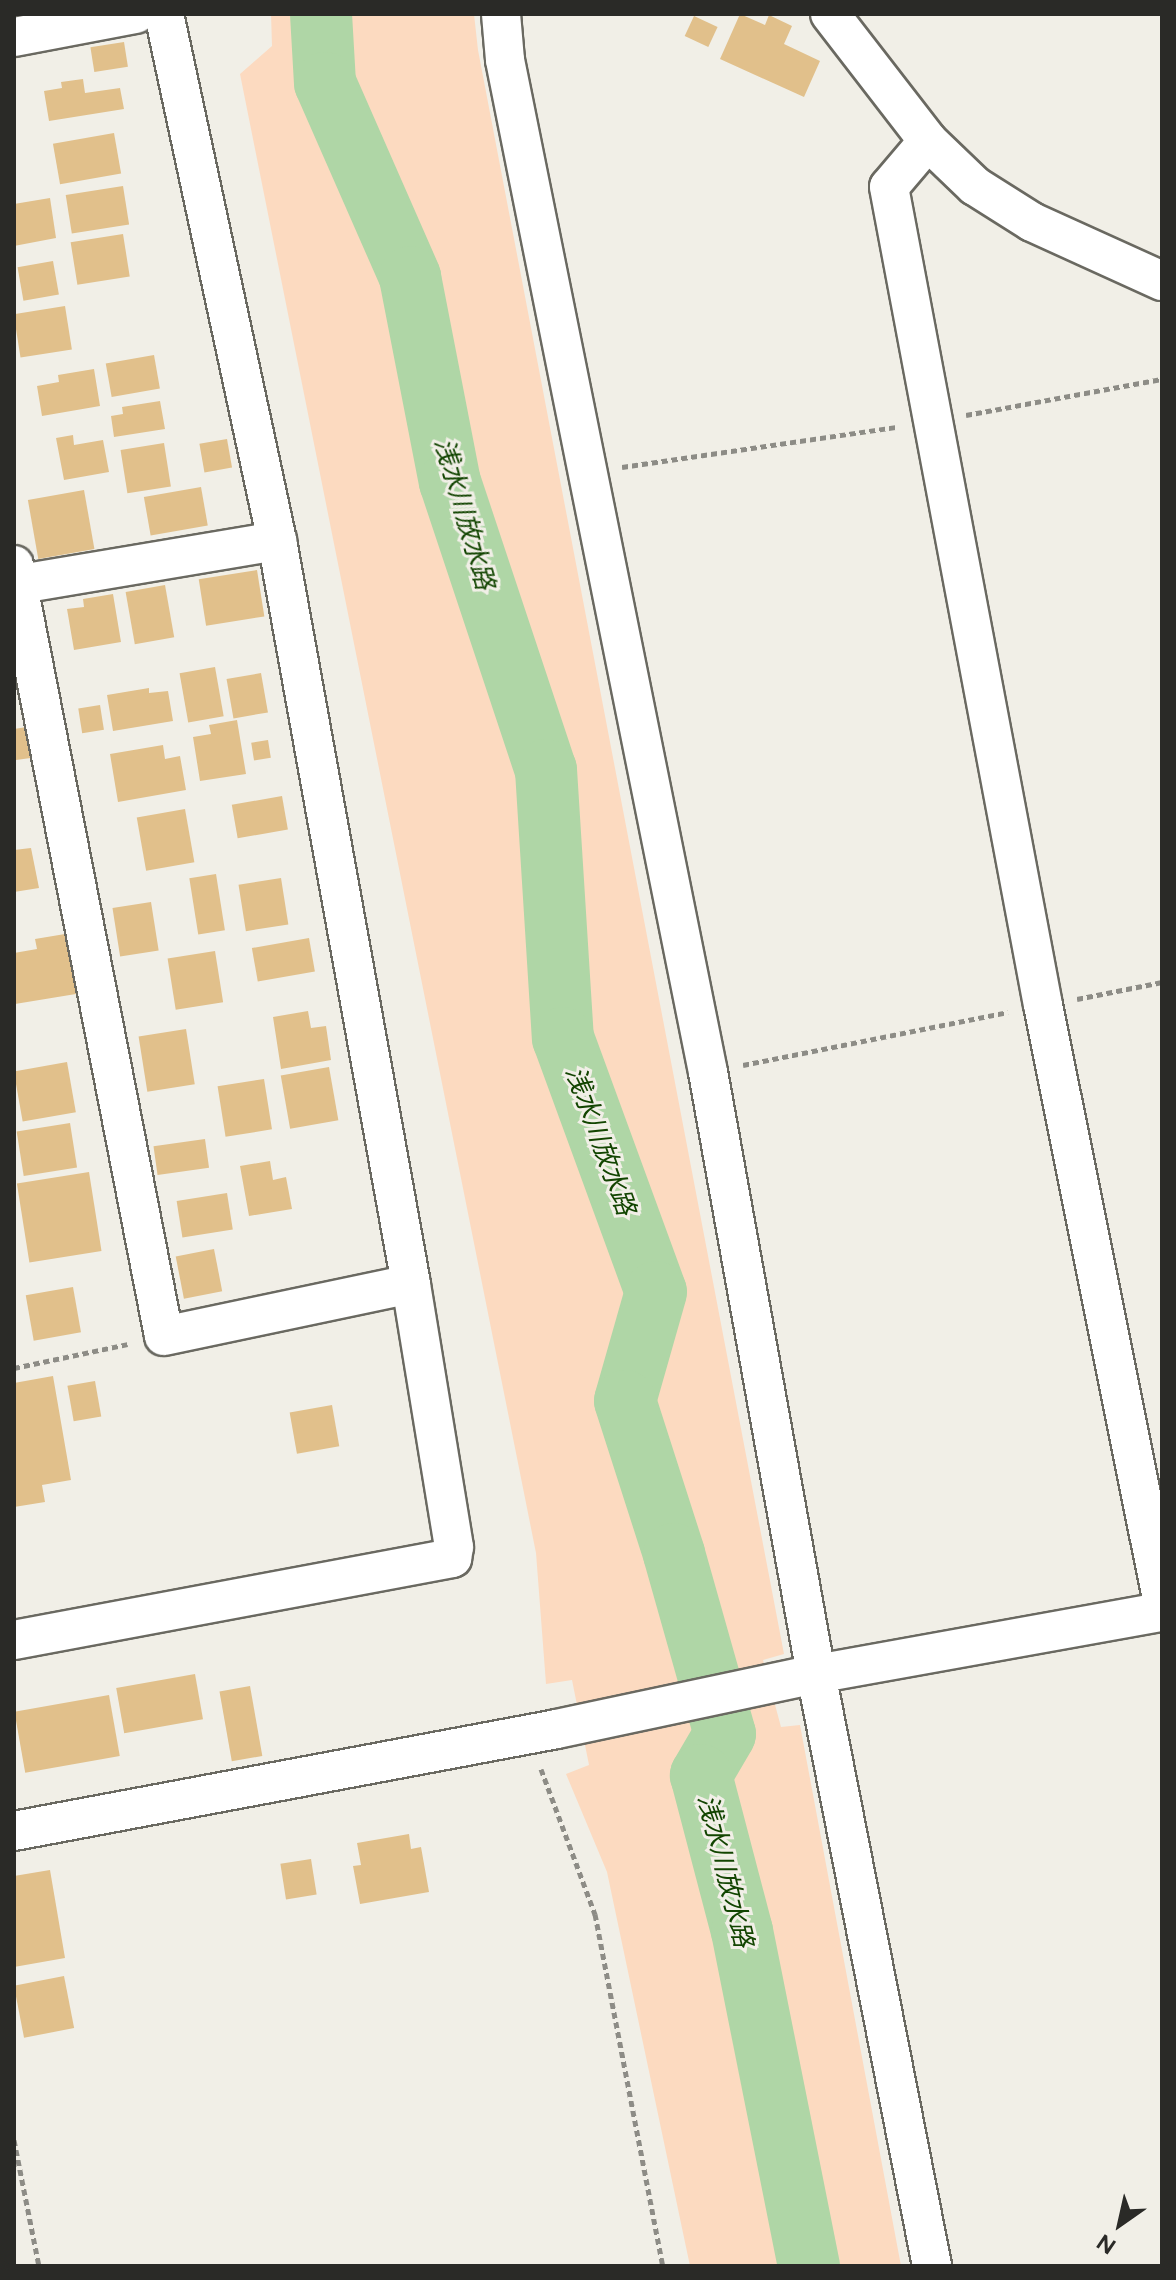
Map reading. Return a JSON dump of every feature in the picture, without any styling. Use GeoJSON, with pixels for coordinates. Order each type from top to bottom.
{"type":"FeatureCollection","features":[{"type":"Feature","properties":{"kind":"street"},"geometry":{"type":"LineString","coordinates":[[14,37],[136,14]]}},
{"type":"Feature","properties":{"kind":"street"},"geometry":{"type":"LineString","coordinates":[[14,1640],[452,1558],[454,1547],[411,1284],[277,541],[164,14]]}},
{"type":"Feature","properties":{"kind":"street"},"geometry":{"type":"LineString","coordinates":[[501,14],[505,60],[708,1072],[816,1674],[932,2266]]}},
{"type":"Feature","properties":{"kind":"street"},"geometry":{"type":"LineString","coordinates":[[830,14],[928,141],[975,186],[1032,222],[1162,281]]}},
{"type":"Feature","properties":{"kind":"street"},"geometry":{"type":"LineString","coordinates":[[928,141],[889,187],[936,421],[1043,1005],[1162,1599]]}},
{"type":"Feature","properties":{"kind":"street"},"geometry":{"type":"LineString","coordinates":[[277,541],[15,578],[164,1336],[411,1284]]}},
{"type":"Feature","properties":{"kind":"street"},"geometry":{"type":"LineString","coordinates":[[14,1831],[543,1732],[816,1674],[1162,1612]]}},
{"type":"Feature","properties":{"kind":"path"},"geometry":{"type":"LineString","coordinates":[[586,472],[936,421],[1162,379]]}},
{"type":"Feature","properties":{"kind":"path"},"geometry":{"type":"LineString","coordinates":[[708,1072],[1162,982]]}},
{"type":"Feature","properties":{"kind":"path"},"geometry":{"type":"LineString","coordinates":[[14,1368],[164,1336]]}},
{"type":"Feature","properties":{"kind":"path"},"geometry":{"type":"LineString","coordinates":[[543,1732],[595,1914],[663,2266]]}},
{"type":"Feature","properties":{"kind":"path"},"geometry":{"type":"LineString","coordinates":[[14,2140],[39,2266]]}},
{"type":"Feature","properties":{"kind":"shaded area"},"geometry":{"type":"Polygon","coordinates":[[[271,14],[474,14],[478,50],[784,1654],[763,1660],[781,1727],[800,1725],[901,2266],[690,2266],[607,1872],[566,1774],[589,1765],[572,1680],[546,1684],[536,1553],[240,74],[272,46],[271,14]]]}},
{"type":"Feature","properties":{"kind":"building"},"geometry":{"type":"Polygon","coordinates":[[[740,14],[765,25],[769,15],[792,26],[784,44],[820,61],[804,97],[720,59],[740,14]]]}},
{"type":"Feature","properties":{"kind":"building"},"geometry":{"type":"Polygon","coordinates":[[[694,16],[718,27],[708,47],[685,36],[694,16]]]}},
{"type":"Feature","properties":{"kind":"building"},"geometry":{"type":"Polygon","coordinates":[[[124,42],[128,67],[94,72],[90,47],[124,42]]]}},
{"type":"Feature","properties":{"kind":"building"},"geometry":{"type":"Polygon","coordinates":[[[83,79],[85,93],[120,88],[124,109],[49,121],[44,91],[62,88],[61,82],[83,79]]]}},
{"type":"Feature","properties":{"kind":"building"},"geometry":{"type":"Polygon","coordinates":[[[114,133],[121,173],[60,184],[53,144],[114,133]]]}},
{"type":"Feature","properties":{"kind":"building"},"geometry":{"type":"Polygon","coordinates":[[[123,186],[129,225],[72,234],[66,195],[123,186]]]}},
{"type":"Feature","properties":{"kind":"building"},"geometry":{"type":"Polygon","coordinates":[[[50,198],[56,238],[14,246],[14,204],[50,198]]]}},
{"type":"Feature","properties":{"kind":"building"},"geometry":{"type":"Polygon","coordinates":[[[123,234],[130,276],[77,285],[71,242],[123,234]]]}},
{"type":"Feature","properties":{"kind":"building"},"geometry":{"type":"Polygon","coordinates":[[[53,261],[59,294],[23,301],[18,267],[53,261]]]}},
{"type":"Feature","properties":{"kind":"building"},"geometry":{"type":"Polygon","coordinates":[[[65,306],[72,349],[21,358],[14,314],[65,306]]]}},
{"type":"Feature","properties":{"kind":"building"},"geometry":{"type":"Polygon","coordinates":[[[154,355],[160,388],[112,397],[106,364],[154,355]]]}},
{"type":"Feature","properties":{"kind":"building"},"geometry":{"type":"Polygon","coordinates":[[[94,369],[100,406],[42,416],[37,386],[59,382],[58,375],[94,369]]]}},
{"type":"Feature","properties":{"kind":"building"},"geometry":{"type":"Polygon","coordinates":[[[160,401],[165,429],[114,437],[111,416],[123,414],[122,407],[160,401]]]}},
{"type":"Feature","properties":{"kind":"building"},"geometry":{"type":"Polygon","coordinates":[[[73,435],[74,445],[103,440],[109,472],[64,480],[56,438],[73,435]]]}},
{"type":"Feature","properties":{"kind":"building"},"geometry":{"type":"Polygon","coordinates":[[[227,439],[232,468],[204,472],[199,444],[227,439]]]}},
{"type":"Feature","properties":{"kind":"building"},"geometry":{"type":"Polygon","coordinates":[[[164,443],[171,486],[127,493],[121,450],[164,443]]]}},
{"type":"Feature","properties":{"kind":"building"},"geometry":{"type":"Polygon","coordinates":[[[201,487],[208,525],[151,535],[144,497],[201,487]]]}},
{"type":"Feature","properties":{"kind":"building"},"geometry":{"type":"Polygon","coordinates":[[[84,490],[94,549],[38,559],[28,500],[84,490]]]}},
{"type":"Feature","properties":{"kind":"building"},"geometry":{"type":"Polygon","coordinates":[[[257,570],[264,616],[206,626],[199,579],[257,570]]]}},
{"type":"Feature","properties":{"kind":"building"},"geometry":{"type":"Polygon","coordinates":[[[165,585],[174,637],[135,644],[126,592],[165,585]]]}},
{"type":"Feature","properties":{"kind":"building"},"geometry":{"type":"Polygon","coordinates":[[[113,594],[121,642],[74,650],[67,609],[84,607],[83,599],[113,594]]]}},
{"type":"Feature","properties":{"kind":"building"},"geometry":{"type":"Polygon","coordinates":[[[215,667],[224,716],[188,722],[180,673],[215,667]]]}},
{"type":"Feature","properties":{"kind":"building"},"geometry":{"type":"Polygon","coordinates":[[[261,673],[268,712],[233,718],[227,679],[261,673]]]}},
{"type":"Feature","properties":{"kind":"building"},"geometry":{"type":"Polygon","coordinates":[[[149,688],[149,693],[168,691],[173,721],[113,731],[107,695],[149,688]]]}},
{"type":"Feature","properties":{"kind":"building"},"geometry":{"type":"Polygon","coordinates":[[[100,705],[104,730],[82,733],[78,708],[100,705]]]}},
{"type":"Feature","properties":{"kind":"building"},"geometry":{"type":"Polygon","coordinates":[[[237,720],[246,774],[200,781],[193,737],[211,734],[209,725],[237,720]]]}},
{"type":"Feature","properties":{"kind":"building"},"geometry":{"type":"Polygon","coordinates":[[[33,726],[38,757],[16,760],[14,729],[33,726]]]}},
{"type":"Feature","properties":{"kind":"building"},"geometry":{"type":"Polygon","coordinates":[[[268,740],[271,758],[254,760],[251,743],[268,740]]]}},
{"type":"Feature","properties":{"kind":"building"},"geometry":{"type":"Polygon","coordinates":[[[163,745],[165,759],[180,756],[186,790],[118,802],[110,754],[163,745]]]}},
{"type":"Feature","properties":{"kind":"building"},"geometry":{"type":"Polygon","coordinates":[[[282,796],[288,829],[238,838],[232,805],[282,796]]]}},
{"type":"Feature","properties":{"kind":"building"},"geometry":{"type":"Polygon","coordinates":[[[185,809],[194,862],[146,871],[137,818],[185,809]]]}},
{"type":"Feature","properties":{"kind":"building"},"geometry":{"type":"Polygon","coordinates":[[[31,848],[39,888],[14,892],[14,850],[31,848]]]}},
{"type":"Feature","properties":{"kind":"building"},"geometry":{"type":"Polygon","coordinates":[[[216,874],[225,930],[198,935],[189,878],[216,874]]]}},
{"type":"Feature","properties":{"kind":"building"},"geometry":{"type":"Polygon","coordinates":[[[281,878],[288,924],[246,931],[239,885],[281,878]]]}},
{"type":"Feature","properties":{"kind":"building"},"geometry":{"type":"Polygon","coordinates":[[[151,902],[159,950],[120,956],[112,908],[151,902]]]}},
{"type":"Feature","properties":{"kind":"building"},"geometry":{"type":"Polygon","coordinates":[[[71,933],[82,993],[15,1004],[14,953],[37,949],[35,939],[71,933]]]}},
{"type":"Feature","properties":{"kind":"building"},"geometry":{"type":"Polygon","coordinates":[[[309,938],[315,971],[258,982],[252,948],[309,938]]]}},
{"type":"Feature","properties":{"kind":"building"},"geometry":{"type":"Polygon","coordinates":[[[215,951],[223,1002],[176,1010],[168,959],[215,951]]]}},
{"type":"Feature","properties":{"kind":"building"},"geometry":{"type":"Polygon","coordinates":[[[308,1011],[311,1028],[326,1026],[331,1060],[281,1069],[273,1017],[308,1011]]]}},
{"type":"Feature","properties":{"kind":"building"},"geometry":{"type":"Polygon","coordinates":[[[186,1029],[195,1084],[147,1092],[139,1037],[186,1029]]]}},
{"type":"Feature","properties":{"kind":"building"},"geometry":{"type":"Polygon","coordinates":[[[67,1062],[76,1112],[23,1122],[14,1071],[67,1062]]]}},
{"type":"Feature","properties":{"kind":"building"},"geometry":{"type":"Polygon","coordinates":[[[329,1067],[338,1120],[290,1129],[281,1076],[329,1067]]]}},
{"type":"Feature","properties":{"kind":"building"},"geometry":{"type":"Polygon","coordinates":[[[264,1079],[272,1129],[226,1137],[218,1086],[264,1079]]]}},
{"type":"Feature","properties":{"kind":"building"},"geometry":{"type":"Polygon","coordinates":[[[70,1123],[77,1167],[24,1176],[17,1131],[70,1123]]]}},
{"type":"Feature","properties":{"kind":"building"},"geometry":{"type":"Polygon","coordinates":[[[205,1139],[209,1168],[158,1175],[154,1146],[205,1139]]]}},
{"type":"Feature","properties":{"kind":"building"},"geometry":{"type":"Polygon","coordinates":[[[270,1161],[273,1180],[286,1177],[292,1209],[249,1216],[240,1166],[270,1161]]]}},
{"type":"Feature","properties":{"kind":"building"},"geometry":{"type":"Polygon","coordinates":[[[89,1172],[102,1251],[29,1262],[17,1183],[89,1172]]]}},
{"type":"Feature","properties":{"kind":"building"},"geometry":{"type":"Polygon","coordinates":[[[227,1193],[233,1230],[182,1238],[177,1201],[227,1193]]]}},
{"type":"Feature","properties":{"kind":"building"},"geometry":{"type":"Polygon","coordinates":[[[214,1249],[222,1291],[184,1299],[176,1256],[214,1249]]]}},
{"type":"Feature","properties":{"kind":"building"},"geometry":{"type":"Polygon","coordinates":[[[73,1287],[81,1332],[34,1341],[26,1295],[73,1287]]]}},
{"type":"Feature","properties":{"kind":"building"},"geometry":{"type":"Polygon","coordinates":[[[53,1376],[71,1480],[42,1485],[45,1502],[14,1507],[14,1383],[53,1376]]]}},
{"type":"Feature","properties":{"kind":"building"},"geometry":{"type":"Polygon","coordinates":[[[95,1381],[101,1416],[74,1421],[67,1386],[95,1381]]]}},
{"type":"Feature","properties":{"kind":"building"},"geometry":{"type":"Polygon","coordinates":[[[332,1405],[339,1446],[297,1454],[290,1412],[332,1405]]]}},
{"type":"Feature","properties":{"kind":"building"},"geometry":{"type":"Polygon","coordinates":[[[195,1674],[203,1719],[124,1733],[116,1688],[195,1674]]]}},
{"type":"Feature","properties":{"kind":"building"},"geometry":{"type":"Polygon","coordinates":[[[250,1686],[262,1756],[232,1761],[219,1691],[250,1686]]]}},
{"type":"Feature","properties":{"kind":"building"},"geometry":{"type":"Polygon","coordinates":[[[109,1695],[120,1756],[25,1773],[14,1712],[109,1695]]]}},
{"type":"Feature","properties":{"kind":"building"},"geometry":{"type":"Polygon","coordinates":[[[409,1834],[411,1849],[421,1847],[429,1892],[360,1904],[353,1866],[361,1865],[357,1843],[409,1834]]]}},
{"type":"Feature","properties":{"kind":"building"},"geometry":{"type":"Polygon","coordinates":[[[311,1859],[317,1895],[286,1899],[280,1864],[311,1859]]]}},
{"type":"Feature","properties":{"kind":"building"},"geometry":{"type":"Polygon","coordinates":[[[50,1870],[65,1958],[14,1967],[14,1876],[50,1870]]]}},
{"type":"Feature","properties":{"kind":"building"},"geometry":{"type":"Polygon","coordinates":[[[64,1976],[74,2028],[24,2038],[14,1986],[64,1976]]]}},
{"type":"Feature","properties":{"kind":"waterway","name":"浅水川放水路"},"geometry":{"type":"LineString","coordinates":[[321,14],[325,83],[410,277],[450,482],[546,770],[563,1038],[656,1292],[625,1401],[674,1554],[725,1734],[701,1775],[742,1931],[809,2266]]}}]}
